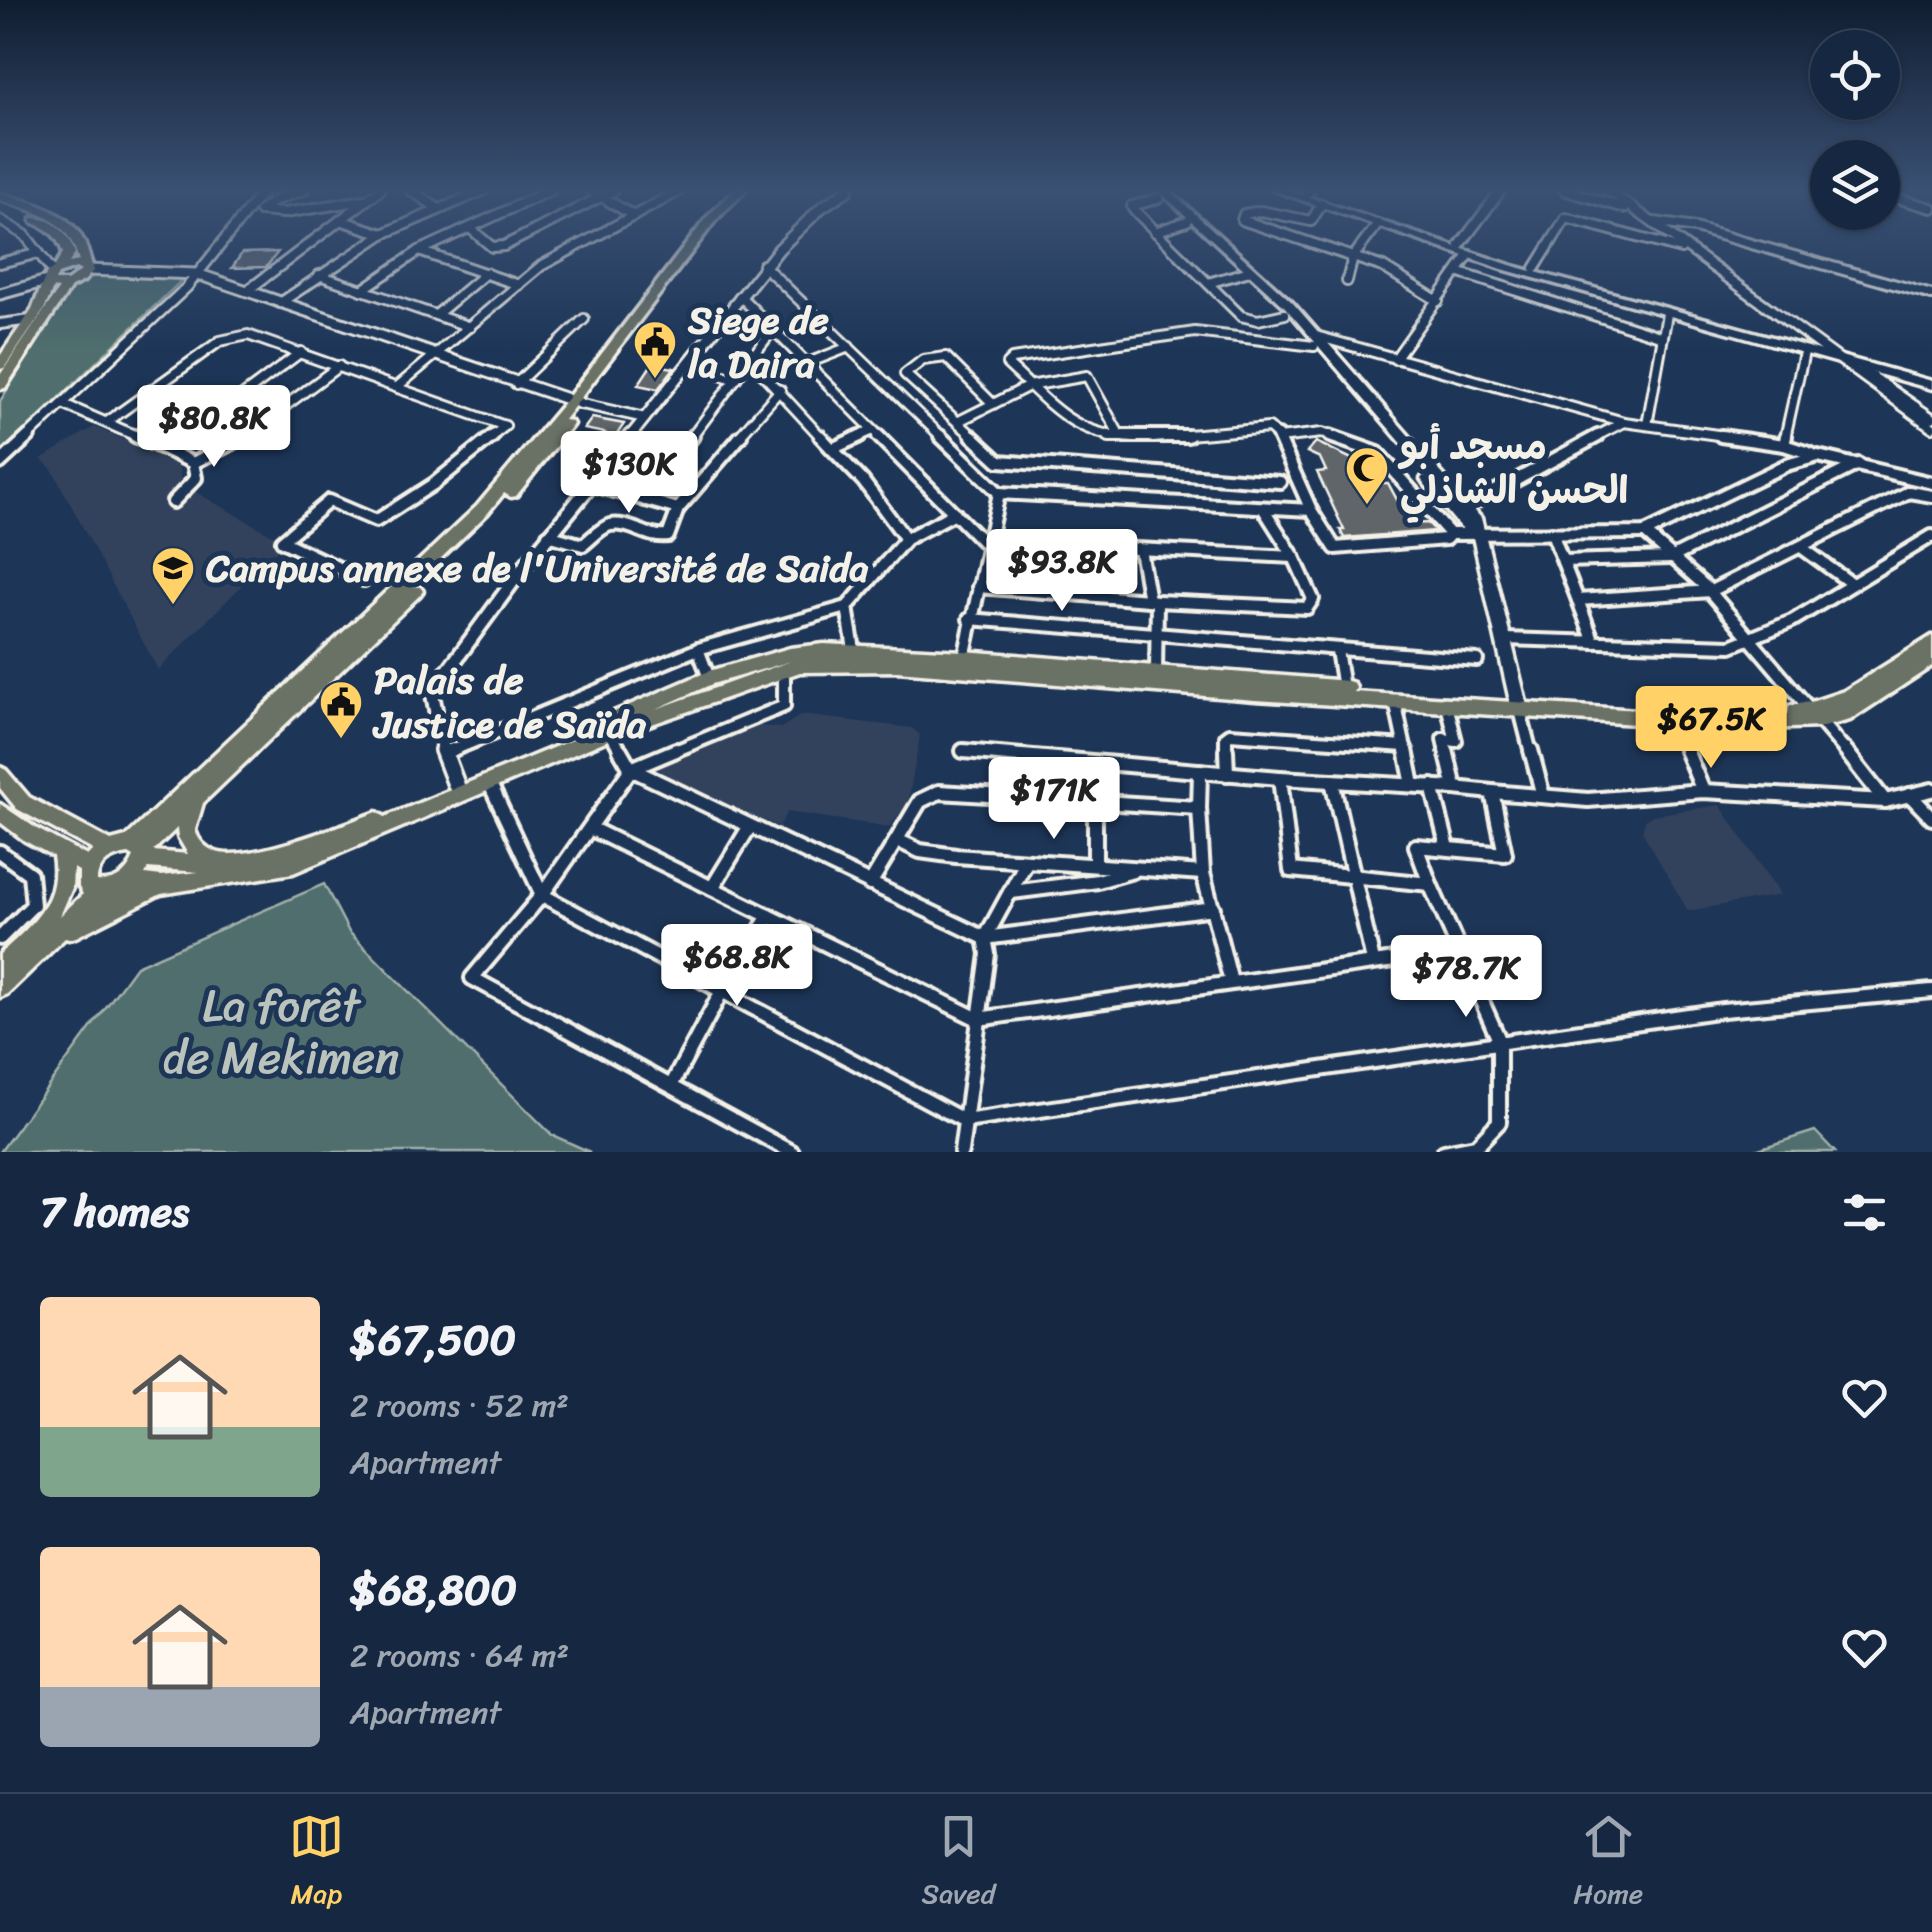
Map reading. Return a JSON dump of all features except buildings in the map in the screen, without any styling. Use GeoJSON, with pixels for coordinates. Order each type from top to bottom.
{"type":"FeatureCollection","features":[{"type":"Feature","properties":{"kind":"main road"},"geometry":{"type":"LineString","coordinates":[[0,365],[31,320],[52,276],[70,254],[65,244]]}},
{"type":"Feature","properties":{"kind":"main road"},"geometry":{"type":"LineString","coordinates":[[81,244],[87,268]]}},
{"type":"Feature","properties":{"kind":"main road"},"geometry":{"type":"LineString","coordinates":[[138,852],[450,556],[537,463],[693,244]]}},
{"type":"Feature","properties":{"kind":"main road"},"geometry":{"type":"LineString","coordinates":[[129,881],[138,852],[457,535],[576,404],[702,244]]}},
{"type":"Feature","properties":{"kind":"main road"},"geometry":{"type":"LineString","coordinates":[[1213,244],[1315,341],[1465,524],[1480,535]]}},
{"type":"Feature","properties":{"kind":"main road"},"geometry":{"type":"LineString","coordinates":[[1224,244],[1476,521],[1519,706]]}},
{"type":"Feature","properties":{"kind":"main road"},"geometry":{"type":"LineString","coordinates":[[1444,244],[1667,314],[1858,367],[1932,382]]}},
{"type":"Feature","properties":{"kind":"main road"},"geometry":{"type":"LineString","coordinates":[[1448,244],[1932,382]]}},
{"type":"Feature","properties":{"kind":"main road"},"geometry":{"type":"LineString","coordinates":[[52,276],[87,268]]}},
{"type":"Feature","properties":{"kind":"main road"},"geometry":{"type":"LineString","coordinates":[[0,385],[67,285],[87,268]]}},
{"type":"Feature","properties":{"kind":"main road"},"geometry":{"type":"LineString","coordinates":[[52,276],[67,285]]}},
{"type":"Feature","properties":{"kind":"main road"},"geometry":{"type":"LineString","coordinates":[[40,948],[88,918],[160,885],[293,864],[610,732],[784,669],[815,664],[897,664],[1447,704],[1666,714],[1819,715],[1932,642]]}},
{"type":"Feature","properties":{"kind":"main road"},"geometry":{"type":"LineString","coordinates":[[0,775],[23,803],[109,849],[245,862],[290,854],[710,678],[790,655],[854,650],[1733,723],[1850,713],[1884,694],[1932,658]]}},
{"type":"Feature","properties":{"kind":"main road"},"geometry":{"type":"LineString","coordinates":[[203,791],[188,815],[186,838],[194,851],[216,862]]}},
{"type":"Feature","properties":{"kind":"main road"},"geometry":{"type":"LineString","coordinates":[[0,812],[61,853],[92,881]]}},
{"type":"Feature","properties":{"kind":"main road"},"geometry":{"type":"LineString","coordinates":[[0,987],[40,948],[92,881],[109,849]]}},
{"type":"Feature","properties":{"kind":"main road"},"geometry":{"type":"LineString","coordinates":[[51,917],[63,889],[61,853]]}},
{"type":"Feature","properties":{"kind":"main road"},"geometry":{"type":"LineString","coordinates":[[0,967],[92,881],[160,885]]}},
{"type":"Feature","properties":{"kind":"street"},"geometry":{"type":"LineString","coordinates":[[0,294],[52,276],[32,244]]}},
{"type":"Feature","properties":{"kind":"street"},"geometry":{"type":"LineString","coordinates":[[0,463],[197,274],[221,244]]}},
{"type":"Feature","properties":{"kind":"street"},"geometry":{"type":"LineString","coordinates":[[246,291],[309,244]]}},
{"type":"Feature","properties":{"kind":"street"},"geometry":{"type":"LineString","coordinates":[[280,302],[367,244]]}},
{"type":"Feature","properties":{"kind":"street"},"geometry":{"type":"LineString","coordinates":[[362,290],[435,244]]}},
{"type":"Feature","properties":{"kind":"street"},"geometry":{"type":"LineString","coordinates":[[398,387],[541,266],[582,244]]}},
{"type":"Feature","properties":{"kind":"street"},"geometry":{"type":"LineString","coordinates":[[457,787],[444,754],[432,692],[476,623],[688,367],[783,244]]}},
{"type":"Feature","properties":{"kind":"street"},"geometry":{"type":"LineString","coordinates":[[1168,244],[1248,320],[1285,314]]}},
{"type":"Feature","properties":{"kind":"street"},"geometry":{"type":"LineString","coordinates":[[1311,244],[1383,267],[1438,301]]}},
{"type":"Feature","properties":{"kind":"street"},"geometry":{"type":"LineString","coordinates":[[1347,281],[1353,258],[1363,244]]}},
{"type":"Feature","properties":{"kind":"street"},"geometry":{"type":"LineString","coordinates":[[1395,359],[1460,272],[1469,244]]}},
{"type":"Feature","properties":{"kind":"street"},"geometry":{"type":"LineString","coordinates":[[1535,268],[1550,244]]}},
{"type":"Feature","properties":{"kind":"street"},"geometry":{"type":"LineString","coordinates":[[1661,244],[1691,252]]}},
{"type":"Feature","properties":{"kind":"street"},"geometry":{"type":"LineString","coordinates":[[1680,244],[1932,427]]}},
{"type":"Feature","properties":{"kind":"street"},"geometry":{"type":"LineString","coordinates":[[1750,244],[1932,295]]}},
{"type":"Feature","properties":{"kind":"street"},"geometry":{"type":"LineString","coordinates":[[419,251],[519,285]]}},
{"type":"Feature","properties":{"kind":"street"},"geometry":{"type":"LineString","coordinates":[[0,262],[39,253]]}},
{"type":"Feature","properties":{"kind":"street"},"geometry":{"type":"LineString","coordinates":[[763,266],[999,492],[1311,510]]}},
{"type":"Feature","properties":{"kind":"street"},"geometry":{"type":"LineString","coordinates":[[87,268],[197,274],[576,404],[645,418]]}},
{"type":"Feature","properties":{"kind":"street"},"geometry":{"type":"LineString","coordinates":[[1208,283],[1246,272]]}},
{"type":"Feature","properties":{"kind":"street"},"geometry":{"type":"LineString","coordinates":[[1460,272],[1662,337]]}},
{"type":"Feature","properties":{"kind":"street"},"geometry":{"type":"LineString","coordinates":[[436,316],[486,273]]}},
{"type":"Feature","properties":{"kind":"street"},"geometry":{"type":"LineString","coordinates":[[319,275],[470,327]]}},
{"type":"Feature","properties":{"kind":"street"},"geometry":{"type":"LineString","coordinates":[[740,296],[982,542],[1294,557]]}},
{"type":"Feature","properties":{"kind":"street"},"geometry":{"type":"LineString","coordinates":[[1647,425],[1667,314]]}},
{"type":"Feature","properties":{"kind":"street"},"geometry":{"type":"LineString","coordinates":[[516,384],[584,319]]}},
{"type":"Feature","properties":{"kind":"street"},"geometry":{"type":"LineString","coordinates":[[0,324],[31,320]]}},
{"type":"Feature","properties":{"kind":"street"},"geometry":{"type":"LineString","coordinates":[[645,500],[774,328]]}},
{"type":"Feature","properties":{"kind":"street"},"geometry":{"type":"LineString","coordinates":[[1450,534],[1446,540],[1335,548],[1311,510],[1278,436],[1269,428],[1170,437],[1090,433],[1076,427],[1007,364],[1012,359],[1195,332],[1315,341],[1624,422],[1784,445],[1932,482]]}},
{"type":"Feature","properties":{"kind":"street"},"geometry":{"type":"LineString","coordinates":[[108,422],[220,341],[248,335],[505,426],[435,484],[376,522],[329,501],[282,541],[364,580]]}},
{"type":"Feature","properties":{"kind":"street"},"geometry":{"type":"LineString","coordinates":[[808,363],[848,347]]}},
{"type":"Feature","properties":{"kind":"street"},"geometry":{"type":"LineString","coordinates":[[169,451],[302,352]]}},
{"type":"Feature","properties":{"kind":"street"},"geometry":{"type":"LineString","coordinates":[[1784,445],[1804,352]]}},
{"type":"Feature","properties":{"kind":"street"},"geometry":{"type":"LineString","coordinates":[[1829,353],[1858,367],[1932,418]]}},
{"type":"Feature","properties":{"kind":"street"},"geometry":{"type":"LineString","coordinates":[[993,404],[946,357],[940,355],[907,369],[905,374],[999,461],[1280,482]]}},
{"type":"Feature","properties":{"kind":"street"},"geometry":{"type":"LineString","coordinates":[[750,360],[863,481],[906,539]]}},
{"type":"Feature","properties":{"kind":"street"},"geometry":{"type":"LineString","coordinates":[[63,404],[192,462],[235,444],[339,366]]}},
{"type":"Feature","properties":{"kind":"street"},"geometry":{"type":"LineString","coordinates":[[688,367],[736,379]]}},
{"type":"Feature","properties":{"kind":"street"},"geometry":{"type":"LineString","coordinates":[[940,436],[1030,386],[1090,378],[1120,436]]}},
{"type":"Feature","properties":{"kind":"street"},"geometry":{"type":"LineString","coordinates":[[548,535],[583,544],[606,526],[615,525],[664,538],[678,510],[780,390]]}},
{"type":"Feature","properties":{"kind":"street"},"geometry":{"type":"LineString","coordinates":[[1464,508],[1624,422]]}},
{"type":"Feature","properties":{"kind":"street"},"geometry":{"type":"LineString","coordinates":[[832,449],[872,430]]}},
{"type":"Feature","properties":{"kind":"street"},"geometry":{"type":"LineString","coordinates":[[1278,436],[1322,433],[1378,453],[1450,534],[1645,532],[1786,465],[1818,456]]}},
{"type":"Feature","properties":{"kind":"street"},"geometry":{"type":"LineString","coordinates":[[173,502],[196,478],[192,462]]}},
{"type":"Feature","properties":{"kind":"street"},"geometry":{"type":"LineString","coordinates":[[1563,561],[1671,558],[1858,464]]}},
{"type":"Feature","properties":{"kind":"street"},"geometry":{"type":"LineString","coordinates":[[1916,479],[1918,492]]}},
{"type":"Feature","properties":{"kind":"street"},"geometry":{"type":"LineString","coordinates":[[590,484],[678,510]]}},
{"type":"Feature","properties":{"kind":"street"},"geometry":{"type":"LineString","coordinates":[[964,658],[999,492]]}},
{"type":"Feature","properties":{"kind":"street"},"geometry":{"type":"LineString","coordinates":[[1578,600],[1711,592],[1909,492],[1932,496]]}},
{"type":"Feature","properties":{"kind":"street"},"geometry":{"type":"LineString","coordinates":[[978,588],[1307,608],[1313,600],[1294,557],[1263,508]]}},
{"type":"Feature","properties":{"kind":"street"},"geometry":{"type":"LineString","coordinates":[[444,754],[698,648],[847,606],[906,539],[955,513]]}},
{"type":"Feature","properties":{"kind":"street"},"geometry":{"type":"LineString","coordinates":[[1645,532],[1711,592],[1819,715],[1886,801]]}},
{"type":"Feature","properties":{"kind":"street"},"geometry":{"type":"LineString","coordinates":[[1552,533],[1594,642]]}},
{"type":"Feature","properties":{"kind":"street"},"geometry":{"type":"LineString","coordinates":[[1504,639],[1731,646],[1792,621],[1932,536]]}},
{"type":"Feature","properties":{"kind":"street"},"geometry":{"type":"LineString","coordinates":[[1801,547],[1852,584]]}},
{"type":"Feature","properties":{"kind":"street"},"geometry":{"type":"LineString","coordinates":[[1140,550],[1153,600],[1156,674]]}},
{"type":"Feature","properties":{"kind":"street"},"geometry":{"type":"LineString","coordinates":[[847,606],[854,650]]}},
{"type":"Feature","properties":{"kind":"street"},"geometry":{"type":"LineString","coordinates":[[970,619],[1477,660]]}},
{"type":"Feature","properties":{"kind":"street"},"geometry":{"type":"LineString","coordinates":[[698,648],[710,678]]}},
{"type":"Feature","properties":{"kind":"street"},"geometry":{"type":"LineString","coordinates":[[1337,650],[1344,688]]}},
{"type":"Feature","properties":{"kind":"street"},"geometry":{"type":"LineString","coordinates":[[784,669],[784,706],[631,769],[542,895],[472,978],[792,1152]]}},
{"type":"Feature","properties":{"kind":"street"},"geometry":{"type":"LineString","coordinates":[[1395,701],[1413,786]]}},
{"type":"Feature","properties":{"kind":"street"},"geometry":{"type":"LineString","coordinates":[[1447,704],[1456,742],[1443,739],[1455,788]]}},
{"type":"Feature","properties":{"kind":"street"},"geometry":{"type":"LineString","coordinates":[[1519,706],[1543,796]]}},
{"type":"Feature","properties":{"kind":"street"},"geometry":{"type":"LineString","coordinates":[[1673,720],[1703,791]]}},
{"type":"Feature","properties":{"kind":"street"},"geometry":{"type":"LineString","coordinates":[[610,732],[631,769],[985,938],[1213,908]]}},
{"type":"Feature","properties":{"kind":"street"},"geometry":{"type":"LineString","coordinates":[[1227,774],[1226,737],[1230,734],[1405,746]]}},
{"type":"Feature","properties":{"kind":"street"},"geometry":{"type":"LineString","coordinates":[[963,751],[1588,800],[1703,791],[1886,801],[1932,790]]}},
{"type":"Feature","properties":{"kind":"street"},"geometry":{"type":"LineString","coordinates":[[1200,772],[1204,873],[1230,982]]}},
{"type":"Feature","properties":{"kind":"street"},"geometry":{"type":"LineString","coordinates":[[1280,778],[1291,870],[1430,884]]}},
{"type":"Feature","properties":{"kind":"street"},"geometry":{"type":"LineString","coordinates":[[1332,780],[1373,961]]}},
{"type":"Feature","properties":{"kind":"street"},"geometry":{"type":"LineString","coordinates":[[490,784],[542,895],[965,1121],[1499,1040],[1723,1010],[1932,991]]}},
{"type":"Feature","properties":{"kind":"street"},"geometry":{"type":"LineString","coordinates":[[1432,786],[1448,848]]}},
{"type":"Feature","properties":{"kind":"street"},"geometry":{"type":"LineString","coordinates":[[870,884],[920,802],[939,792],[1199,808]]}},
{"type":"Feature","properties":{"kind":"street"},"geometry":{"type":"LineString","coordinates":[[1444,1152],[1476,1146],[1498,1122],[1499,1040],[1416,846],[1505,854],[1492,792]]}},
{"type":"Feature","properties":{"kind":"street"},"geometry":{"type":"LineString","coordinates":[[1910,795],[1932,818]]}},
{"type":"Feature","properties":{"kind":"street"},"geometry":{"type":"LineString","coordinates":[[1095,803],[1095,866]]}},
{"type":"Feature","properties":{"kind":"street"},"geometry":{"type":"LineString","coordinates":[[712,888],[750,826]]}},
{"type":"Feature","properties":{"kind":"street"},"geometry":{"type":"LineString","coordinates":[[590,828],[978,1019],[1458,951]]}},
{"type":"Feature","properties":{"kind":"street"},"geometry":{"type":"LineString","coordinates":[[897,840],[920,851],[1204,873]]}},
{"type":"Feature","properties":{"kind":"street"},"geometry":{"type":"LineString","coordinates":[[0,852],[30,874],[33,905],[0,938]]}},
{"type":"Feature","properties":{"kind":"street"},"geometry":{"type":"LineString","coordinates":[[961,1152],[988,954],[985,938],[1027,861]]}},
{"type":"Feature","properties":{"kind":"street"},"geometry":{"type":"LineString","coordinates":[[1012,892],[1098,881],[1140,869]]}},
{"type":"Feature","properties":{"kind":"street"},"geometry":{"type":"LineString","coordinates":[[672,1084],[722,991],[769,916]]}},
{"type":"Feature","properties":{"kind":"shaded area","name":"Campus annexe de l'Université de Saida"},"geometry":{"type":"Polygon","coordinates":[[[94,427],[178,463],[181,484],[285,542],[158,670],[52,469],[41,459],[94,427]]]}},
{"type":"Feature","properties":{"kind":"shaded area"},"geometry":{"type":"Polygon","coordinates":[[[801,715],[912,728],[920,735],[908,803],[889,827],[787,812],[779,827],[685,786],[653,766],[749,725],[781,728],[801,715]]]}},
{"type":"Feature","properties":{"kind":"shaded area"},"geometry":{"type":"Polygon","coordinates":[[[1720,805],[1780,895],[1688,911],[1642,831],[1646,819],[1653,815],[1720,805]]]}},
{"type":"Feature","properties":{"kind":"green space"},"geometry":{"type":"Polygon","coordinates":[[[94,276],[184,278],[0,455],[0,401],[72,288],[94,276]]]}},
{"type":"Feature","properties":{"kind":"green space","name":"La forêt de Mekimen"},"geometry":{"type":"Polygon","coordinates":[[[324,884],[349,932],[552,1135],[590,1152],[0,1152],[136,966],[324,884]]]}},
{"type":"Feature","properties":{"kind":"green space"},"geometry":{"type":"Polygon","coordinates":[[[1815,1131],[1835,1152],[1749,1152],[1815,1131]]]}},
{"type":"Feature","properties":{"kind":"place","name":"Siege de la Daira"},"geometry":{"type":"Point","coordinates":[655,380]}},
{"type":"Feature","properties":{"kind":"place","name":"مسجد أبو الحسن الشاذلي"},"geometry":{"type":"Point","coordinates":[1367,506]}},
{"type":"Feature","properties":{"kind":"place","name":"Campus annexe de l'Université de Saida"},"geometry":{"type":"Point","coordinates":[173,606]}},
{"type":"Feature","properties":{"kind":"place","name":"Palais de Justice de Saïda"},"geometry":{"type":"Point","coordinates":[341,740]}}]}
